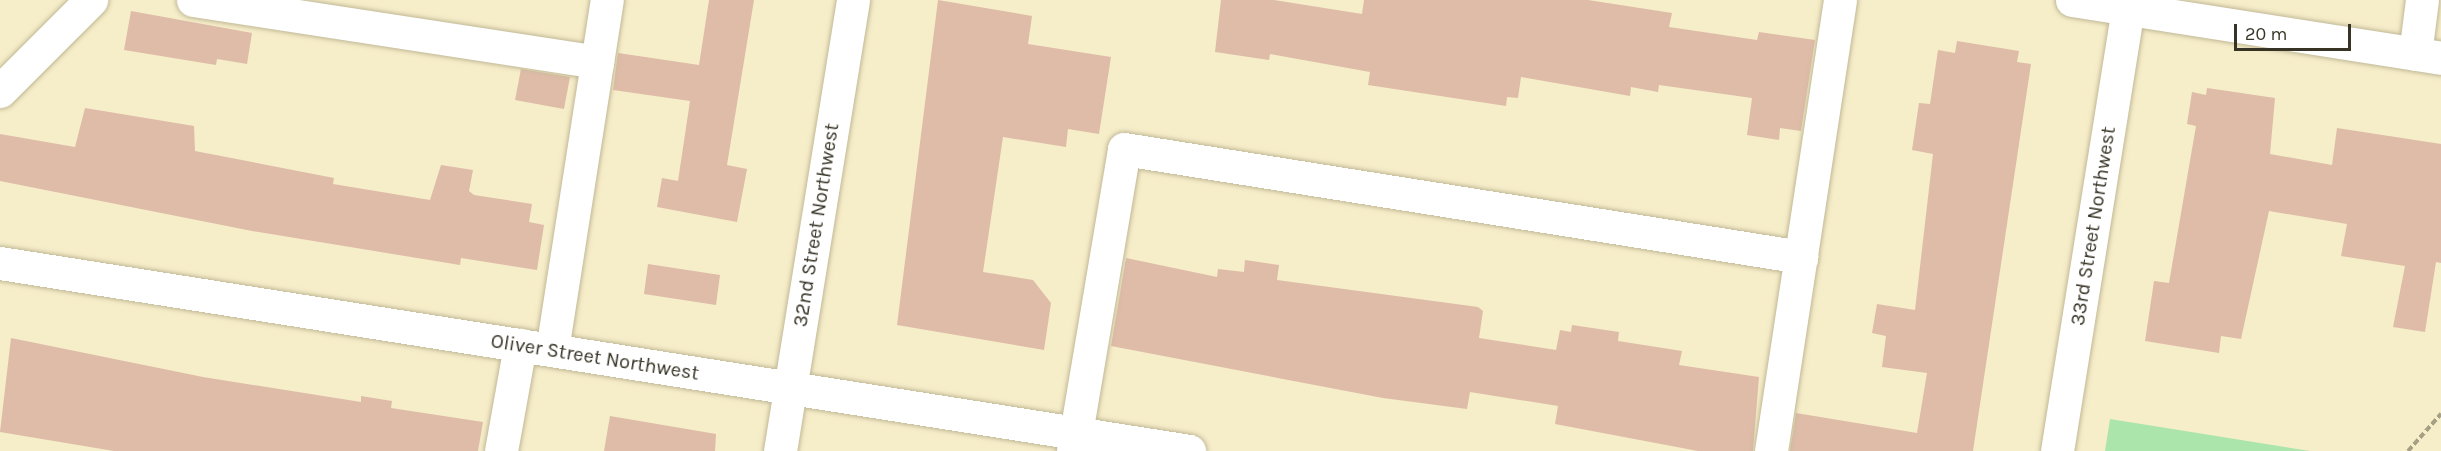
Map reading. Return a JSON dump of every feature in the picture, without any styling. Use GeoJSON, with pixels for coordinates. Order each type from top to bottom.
{"type":"FeatureCollection","features":[{"type":"Feature","properties":{"kind":"street"},"geometry":{"type":"LineString","coordinates":[[0,91],[91,0]]}},
{"type":"Feature","properties":{"kind":"street"},"geometry":{"type":"LineString","coordinates":[[193,0],[597,62]]}},
{"type":"Feature","properties":{"kind":"street"},"geometry":{"type":"LineString","coordinates":[[552,350],[607,0]]}},
{"type":"Feature","properties":{"kind":"street","name":"32nd Street Northwest"},"geometry":{"type":"LineString","coordinates":[[780,451],[853,0]]}},
{"type":"Feature","properties":{"kind":"street"},"geometry":{"type":"LineString","coordinates":[[1771,451],[1840,0]]}},
{"type":"Feature","properties":{"kind":"street"},"geometry":{"type":"LineString","coordinates":[[2072,0],[2128,4],[2428,56],[2422,0]]}},
{"type":"Feature","properties":{"kind":"street","name":"33rd Street Northwest"},"geometry":{"type":"LineString","coordinates":[[2057,451],[2128,4]]}},
{"type":"Feature","properties":{"kind":"street"},"geometry":{"type":"LineString","coordinates":[[1074,442],[1125,149],[1801,257]]}},
{"type":"Feature","properties":{"kind":"street","name":"Oliver Street Northwest"},"geometry":{"type":"LineString","coordinates":[[0,263],[790,388],[1074,442],[1189,451]]}},
{"type":"Feature","properties":{"kind":"street"},"geometry":{"type":"LineString","coordinates":[[501,451],[520,345]]}},
{"type":"Feature","properties":{"kind":"path"},"geometry":{"type":"LineString","coordinates":[[2408,451],[2441,414]]}},
{"type":"Feature","properties":{"kind":"green space"},"geometry":{"type":"Polygon","coordinates":[[[2110,419],[2310,451],[2105,451],[2110,419]]]}},
{"type":"Feature","properties":{"kind":"building"},"geometry":{"type":"Polygon","coordinates":[[[709,0],[754,0],[727,165],[747,169],[737,222],[657,207],[662,178],[678,181],[690,101],[613,90],[618,53],[699,65],[709,0]]]}},
{"type":"Feature","properties":{"kind":"building"},"geometry":{"type":"Polygon","coordinates":[[[938,0],[1032,16],[1028,44],[1111,57],[1099,134],[1068,129],[1066,147],[1003,137],[983,272],[1033,280],[1051,303],[1044,350],[897,325],[938,0]]]}},
{"type":"Feature","properties":{"kind":"building"},"geometry":{"type":"Polygon","coordinates":[[[1221,0],[1274,0],[1362,14],[1364,0],[1588,0],[1672,13],[1669,27],[1757,40],[1759,32],[1815,40],[1801,131],[1780,128],[1779,140],[1747,135],[1752,98],[1659,85],[1658,92],[1631,87],[1630,96],[1521,77],[1518,98],[1507,97],[1506,106],[1368,85],[1370,72],[1270,54],[1269,60],[1215,52],[1221,0]]]}},
{"type":"Feature","properties":{"kind":"building"},"geometry":{"type":"Polygon","coordinates":[[[131,11],[252,33],[247,64],[217,59],[216,65],[124,50],[131,11]]]}},
{"type":"Feature","properties":{"kind":"building"},"geometry":{"type":"Polygon","coordinates":[[[1957,41],[2019,51],[2017,62],[2031,64],[1973,451],[1790,451],[1796,413],[1917,433],[1927,373],[1882,367],[1886,336],[1872,333],[1877,304],[1915,310],[1933,154],[1912,150],[1919,103],[1930,104],[1938,50],[1955,53],[1957,41]]]}},
{"type":"Feature","properties":{"kind":"building"},"geometry":{"type":"Polygon","coordinates":[[[521,69],[570,77],[564,109],[515,100],[521,69]]]}},
{"type":"Feature","properties":{"kind":"building"},"geometry":{"type":"Polygon","coordinates":[[[2207,88],[2275,98],[2270,154],[2332,165],[2337,128],[2441,144],[2441,263],[2436,262],[2425,332],[2393,327],[2405,266],[2341,256],[2347,224],[2269,211],[2241,339],[2221,336],[2219,353],[2145,341],[2154,281],[2169,283],[2196,126],[2187,124],[2192,92],[2206,95],[2207,88]]]}},
{"type":"Feature","properties":{"kind":"building"},"geometry":{"type":"Polygon","coordinates":[[[85,108],[194,126],[195,151],[334,178],[333,184],[430,200],[441,165],[473,170],[469,191],[474,195],[532,204],[529,222],[544,225],[537,270],[461,258],[460,265],[252,231],[0,181],[0,134],[75,147],[85,108]]]}},
{"type":"Feature","properties":{"kind":"building"},"geometry":{"type":"Polygon","coordinates":[[[1126,258],[1217,277],[1218,269],[1244,272],[1245,260],[1279,265],[1277,280],[1478,307],[1483,311],[1479,338],[1556,350],[1560,330],[1571,332],[1572,325],[1619,332],[1618,341],[1682,351],[1679,365],[1759,377],[1753,451],[1698,451],[1555,424],[1558,406],[1470,392],[1467,409],[1383,398],[1111,346],[1126,258]]]}},
{"type":"Feature","properties":{"kind":"building"},"geometry":{"type":"Polygon","coordinates":[[[648,264],[720,275],[716,305],[644,294],[648,264]]]}},
{"type":"Feature","properties":{"kind":"building"},"geometry":{"type":"Polygon","coordinates":[[[11,338],[203,377],[361,402],[361,396],[392,401],[391,408],[483,422],[478,451],[114,451],[0,432],[11,338]]]}},
{"type":"Feature","properties":{"kind":"building"},"geometry":{"type":"Polygon","coordinates":[[[610,416],[716,434],[715,451],[604,451],[610,416]]]}}]}
